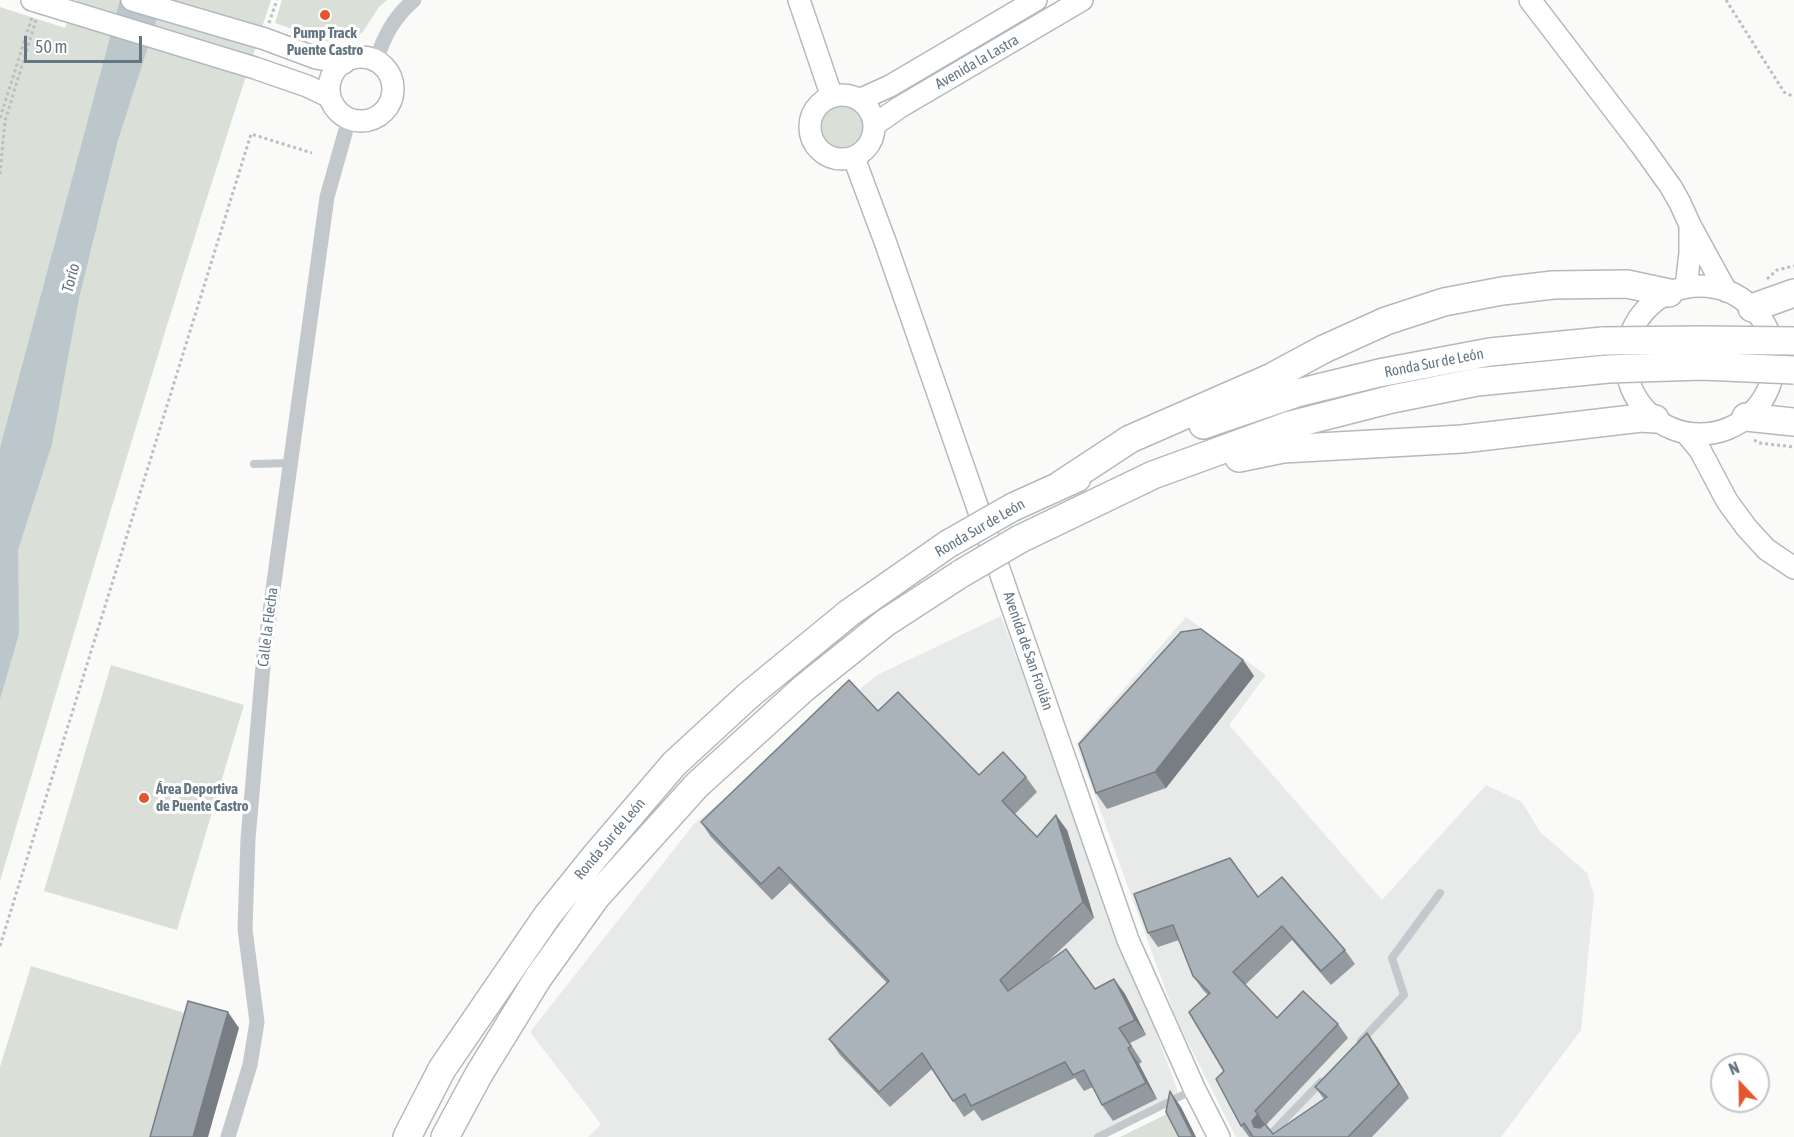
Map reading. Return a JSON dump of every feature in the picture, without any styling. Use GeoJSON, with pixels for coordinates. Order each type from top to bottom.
{"type":"FeatureCollection","features":[{"type":"Feature","properties":{"kind":"highway"},"geometry":{"type":"LineString","coordinates":[[1060,485],[1130,440],[1272,377],[1324,349],[1386,321],[1444,302],[1502,291],[1553,285],[1627,284],[1678,290]]}},
{"type":"Feature","properties":{"kind":"highway"},"geometry":{"type":"LineString","coordinates":[[1752,308],[1794,293]]}},
{"type":"Feature","properties":{"kind":"highway","name":"Ronda Sur de León"},"geometry":{"type":"LineString","coordinates":[[406,1137],[442,1069],[547,915],[674,764],[749,694],[849,613],[948,544],[1013,507],[1060,485],[1210,422],[1297,393],[1379,373],[1490,352],[1603,341],[1794,341]]}},
{"type":"Feature","properties":{"kind":"highway","name":"Ronda Sur de León"},"geometry":{"type":"LineString","coordinates":[[445,1137],[485,1065],[538,978],[570,933],[596,897],[697,784],[804,688],[885,623],[1020,539],[1153,475],[1290,425],[1392,399],[1477,382],[1608,369],[1702,366],[1794,370]]}},
{"type":"Feature","properties":{"kind":"highway"},"geometry":{"type":"LineString","coordinates":[[1746,417],[1794,422]]}},
{"type":"Feature","properties":{"kind":"highway"},"geometry":{"type":"LineString","coordinates":[[1153,475],[1283,449],[1462,439],[1641,418],[1655,419]]}},
{"type":"Feature","properties":{"kind":"street"},"geometry":{"type":"LineString","coordinates":[[132,0],[266,33],[316,58],[344,63]]}},
{"type":"Feature","properties":{"kind":"street"},"geometry":{"type":"LineString","coordinates":[[376,61],[384,37],[391,25],[414,0]]}},
{"type":"Feature","properties":{"kind":"street"},"geometry":{"type":"LineString","coordinates":[[799,0],[832,97]]}},
{"type":"Feature","properties":{"kind":"street","name":"Avenida la Lastra"},"geometry":{"type":"LineString","coordinates":[[859,100],[890,86],[1036,0]]}},
{"type":"Feature","properties":{"kind":"street","name":"Avenida la Lastra"},"geometry":{"type":"LineString","coordinates":[[874,126],[900,107],[1082,0]]}},
{"type":"Feature","properties":{"kind":"street"},"geometry":{"type":"LineString","coordinates":[[1530,0],[1671,187],[1726,291]]}},
{"type":"Feature","properties":{"kind":"street"},"geometry":{"type":"LineString","coordinates":[[36,6],[63,10],[255,68],[307,86],[330,97]]}},
{"type":"Feature","properties":{"kind":"street"},"geometry":{"type":"LineString","coordinates":[[360,57],[376,61],[384,66],[393,82],[392,99],[382,113],[375,118],[358,121],[341,114],[330,97],[330,87],[336,69],[360,57]]}},
{"type":"Feature","properties":{"kind":"street"},"geometry":{"type":"LineString","coordinates":[[850,96],[859,100],[870,111],[874,126],[872,139],[865,150],[854,158],[833,159],[815,145],[810,134],[810,121],[814,111],[822,102],[832,97],[850,96]]}},
{"type":"Feature","properties":{"kind":"street","name":"Calle la Flecha"},"geometry":{"type":"LineString","coordinates":[[228,1137],[250,1065],[258,1022],[245,929],[248,839],[264,655],[327,197],[349,118]]}},
{"type":"Feature","properties":{"kind":"street","name":"Avenida de San Froilán"},"geometry":{"type":"LineString","coordinates":[[854,158],[890,255],[1128,940],[1195,1090],[1219,1137]]}},
{"type":"Feature","properties":{"kind":"street"},"geometry":{"type":"LineString","coordinates":[[1678,290],[1690,253],[1690,225]]}},
{"type":"Feature","properties":{"kind":"street"},"geometry":{"type":"LineString","coordinates":[[1706,286],[1726,291],[1742,299],[1752,308],[1763,321],[1771,338],[1774,355],[1773,372],[1768,390],[1759,405],[1746,417],[1722,430],[1704,434],[1686,433],[1655,419],[1642,406],[1632,389],[1627,371],[1626,352],[1631,333],[1640,317],[1653,303],[1678,290],[1706,286]]}},
{"type":"Feature","properties":{"kind":"street"},"geometry":{"type":"LineString","coordinates":[[1713,474],[1717,444],[1722,430]]}},
{"type":"Feature","properties":{"kind":"street"},"geometry":{"type":"LineString","coordinates":[[1686,433],[1700,450],[1726,501],[1746,527],[1766,549],[1794,568]]}},
{"type":"Feature","properties":{"kind":"lane"},"geometry":{"type":"LineString","coordinates":[[254,464],[290,463]]}},
{"type":"Feature","properties":{"kind":"lane"},"geometry":{"type":"LineString","coordinates":[[1356,1045],[1404,995],[1392,958],[1440,893]]}},
{"type":"Feature","properties":{"kind":"lane"},"geometry":{"type":"LineString","coordinates":[[1268,1137],[1324,1078]]}},
{"type":"Feature","properties":{"kind":"lane"},"geometry":{"type":"LineString","coordinates":[[1098,1137],[1195,1090]]}},
{"type":"Feature","properties":{"kind":"path"},"geometry":{"type":"LineString","coordinates":[[266,33],[277,0]]}},
{"type":"Feature","properties":{"kind":"path"},"geometry":{"type":"LineString","coordinates":[[1726,0],[1784,92],[1794,97]]}},
{"type":"Feature","properties":{"kind":"path"},"geometry":{"type":"LineString","coordinates":[[0,118],[26,30],[36,6]]}},
{"type":"Feature","properties":{"kind":"path"},"geometry":{"type":"LineString","coordinates":[[0,174],[5,121],[36,6]]}},
{"type":"Feature","properties":{"kind":"path"},"geometry":{"type":"LineString","coordinates":[[0,946],[251,134],[312,153]]}},
{"type":"Feature","properties":{"kind":"shaded area"},"geometry":{"type":"Polygon","coordinates":[[[77,0],[271,0],[166,330],[0,881],[0,7],[65,28],[77,0]]]}},
{"type":"Feature","properties":{"kind":"shaded area","name":"Pump Track Puente Castro"},"geometry":{"type":"Polygon","coordinates":[[[282,0],[387,0],[379,7],[362,33],[327,41],[275,23],[282,0]]]}},
{"type":"Feature","properties":{"kind":"shaded area"},"geometry":{"type":"Polygon","coordinates":[[[837,104],[847,104],[859,111],[866,123],[866,133],[859,145],[847,152],[837,152],[822,141],[818,133],[818,123],[829,108],[837,104]]]}},
{"type":"Feature","properties":{"kind":"shaded area"},"geometry":{"type":"Polygon","coordinates":[[[1001,616],[1180,1097],[1097,1137],[588,1137],[601,1124],[530,1032],[694,824],[877,675],[1001,616]]]}},
{"type":"Feature","properties":{"kind":"shaded area"},"geometry":{"type":"Polygon","coordinates":[[[1186,617],[1266,675],[1229,725],[1382,900],[1486,785],[1522,802],[1540,832],[1587,873],[1594,895],[1581,1030],[1501,1137],[1236,1137],[1177,1021],[1076,744],[1186,617]]]}},
{"type":"Feature","properties":{"kind":"shaded area","name":"Área Deportiva de Puente Castro"},"geometry":{"type":"Polygon","coordinates":[[[111,665],[244,705],[177,930],[44,891],[111,665]]]}},
{"type":"Feature","properties":{"kind":"shaded area"},"geometry":{"type":"Polygon","coordinates":[[[31,966],[188,1014],[150,1137],[0,1137],[0,1067],[31,966]]]}},
{"type":"Feature","properties":{"kind":"shaded area"},"geometry":{"type":"Polygon","coordinates":[[[1181,1107],[1196,1137],[1120,1137],[1181,1107]]]}},
{"type":"Feature","properties":{"kind":"water","name":"Torío"},"geometry":{"type":"Polygon","coordinates":[[[120,0],[163,0],[118,140],[79,298],[52,444],[18,550],[19,634],[0,699],[0,448],[120,0]]]}},
{"type":"Feature","properties":{"kind":"building"},"geometry":{"type":"Polygon","coordinates":[[[1201,629],[1243,660],[1155,772],[1096,793],[1079,744],[1181,632],[1201,629]]]}},
{"type":"Feature","properties":{"kind":"building"},"geometry":{"type":"Polygon","coordinates":[[[849,680],[878,711],[898,692],[979,775],[1003,752],[1026,777],[1002,801],[1037,837],[1056,815],[1083,902],[1000,980],[1008,991],[1066,949],[1095,989],[1114,979],[1135,1020],[1119,1028],[1131,1046],[1128,1048],[1146,1083],[1102,1105],[1084,1070],[1073,1075],[1065,1062],[971,1106],[965,1094],[953,1101],[922,1053],[879,1092],[829,1039],[889,981],[779,867],[761,884],[701,822],[849,680]]]}},
{"type":"Feature","properties":{"kind":"building"},"geometry":{"type":"Polygon","coordinates":[[[1230,858],[1258,897],[1282,877],[1345,950],[1321,971],[1282,926],[1233,972],[1277,1018],[1303,991],[1338,1024],[1255,1111],[1258,1114],[1252,1121],[1254,1127],[1260,1128],[1265,1124],[1273,1134],[1327,1097],[1315,1087],[1367,1033],[1399,1084],[1348,1137],[1253,1137],[1244,1123],[1241,1126],[1216,1079],[1224,1071],[1189,1012],[1210,993],[1193,976],[1173,925],[1148,933],[1134,894],[1230,858]]]}},
{"type":"Feature","properties":{"kind":"building"},"geometry":{"type":"Polygon","coordinates":[[[188,1001],[228,1012],[193,1137],[150,1137],[188,1001]]]}},
{"type":"Feature","properties":{"kind":"building"},"geometry":{"type":"Polygon","coordinates":[[[1170,1091],[1193,1137],[1179,1137],[1166,1112],[1170,1091]]]}},
{"type":"Feature","properties":{"kind":"place","name":"Pump Track Puente Castro"},"geometry":{"type":"Point","coordinates":[325,15]}},
{"type":"Feature","properties":{"kind":"place","name":"Área Deportiva de Puente Castro"},"geometry":{"type":"Point","coordinates":[144,798]}}]}
